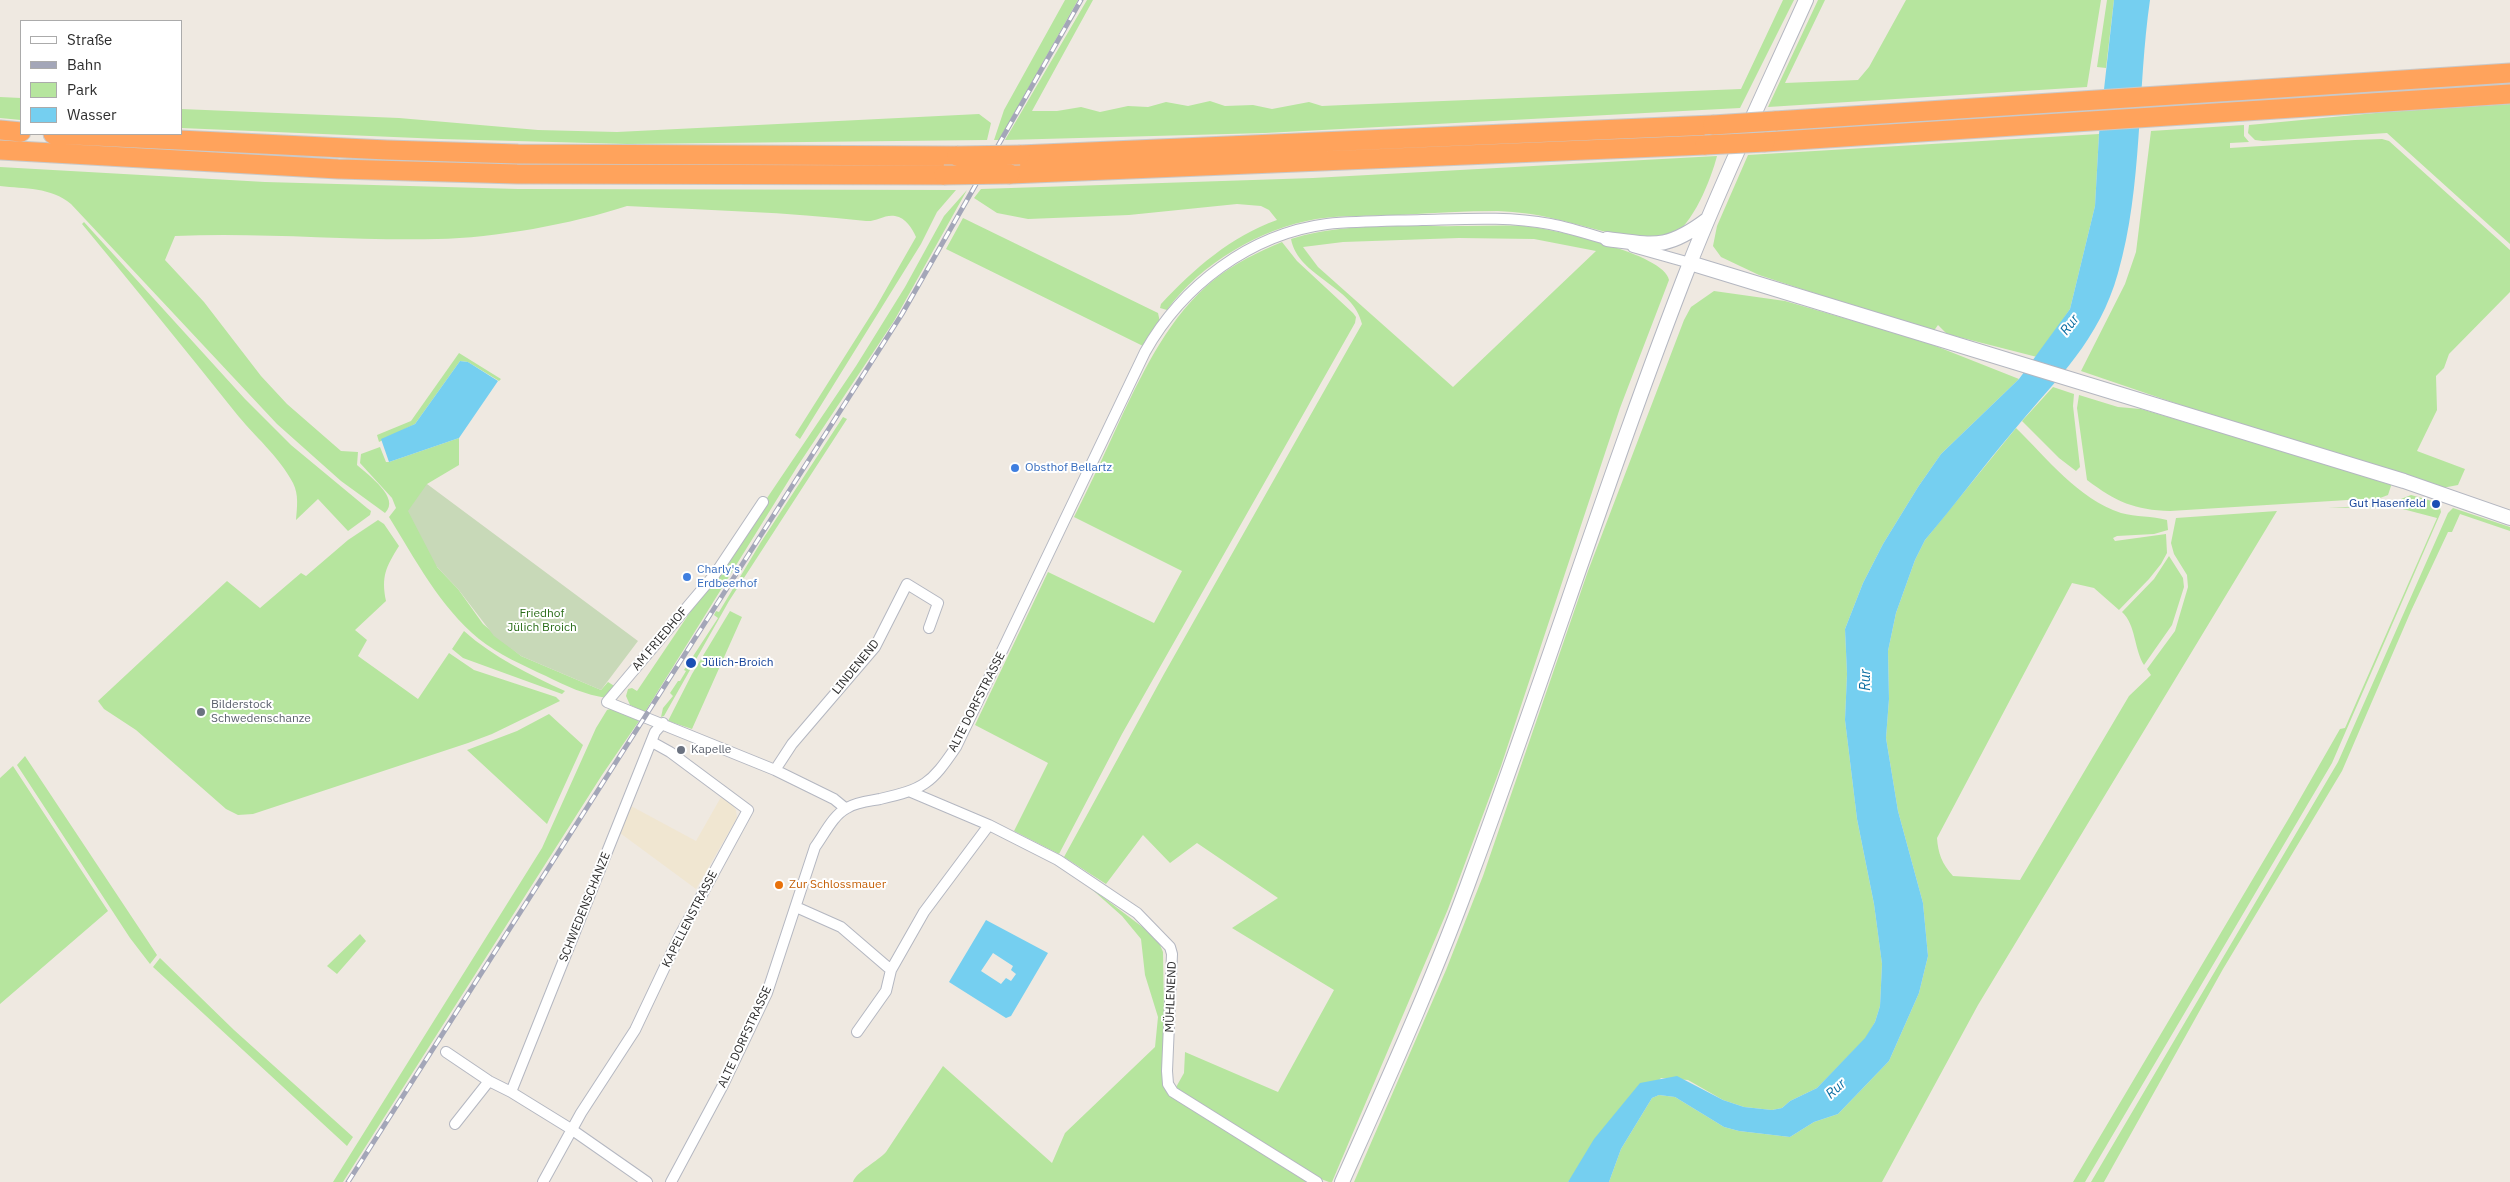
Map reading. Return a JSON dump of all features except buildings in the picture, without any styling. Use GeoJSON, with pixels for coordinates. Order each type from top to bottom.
{"type":"FeatureCollection","features":[{"type":"Feature","properties":{"kind":"highway"},"geometry":{"type":"LineString","coordinates":[[75,135],[471,153],[642,156],[1020,155],[1713,125],[2510,73]]}},
{"type":"Feature","properties":{"kind":"highway"},"geometry":{"type":"LineString","coordinates":[[0,150],[338,168],[508,173],[1010,174],[1765,142],[2510,94]]}},
{"type":"Feature","properties":{"kind":"highway"},"geometry":{"type":"LineString","coordinates":[[0,130],[20,132]]}},
{"type":"Feature","properties":{"kind":"main road"},"geometry":{"type":"LineString","coordinates":[[1342,1182],[1407,1035],[1473,873],[1579,568],[1690,263],[1806,0]]}},
{"type":"Feature","properties":{"kind":"main road"},"geometry":{"type":"LineString","coordinates":[[1607,239],[1651,245],[1665,244],[1692,231],[1708,219]]}},
{"type":"Feature","properties":{"kind":"main road"},"geometry":{"type":"LineString","coordinates":[[1690,263],[2414,484],[2510,518]]}},
{"type":"Feature","properties":{"kind":"street","name":"ALTE DORFSTRASSE"},"geometry":{"type":"LineString","coordinates":[[671,1182],[722,1087],[767,992],[815,847],[829,826],[846,808],[911,792],[933,778],[956,747],[1145,352],[1175,308],[1205,280],[1225,264],[1249,250],[1276,238],[1326,224],[1358,222],[1474,219],[1525,220],[1549,224],[1607,239],[1690,263]]}},
{"type":"Feature","properties":{"kind":"street","name":"AM FRIEDHOF"},"geometry":{"type":"LineString","coordinates":[[663,723],[607,702],[715,574],[763,502]]}},
{"type":"Feature","properties":{"kind":"street","name":"LINDENEND"},"geometry":{"type":"LineString","coordinates":[[775,770],[792,744],[875,647],[907,584],[938,603],[929,628]]}},
{"type":"Feature","properties":{"kind":"street"},"geometry":{"type":"LineString","coordinates":[[663,723],[775,770],[834,799],[846,808]]}},
{"type":"Feature","properties":{"kind":"street","name":"SCHWEDENSCHANZE"},"geometry":{"type":"LineString","coordinates":[[511,1092],[655,732],[663,723]]}},
{"type":"Feature","properties":{"kind":"street","name":"KAPELLENSTRASSE"},"geometry":{"type":"LineString","coordinates":[[571,1129],[635,1030],[680,935],[748,810],[670,752],[652,742]]}},
{"type":"Feature","properties":{"kind":"street","name":"MÜHLENEND"},"geometry":{"type":"LineString","coordinates":[[911,792],[989,825],[1058,860],[1137,913],[1170,947],[1172,954],[1170,1040],[1167,1072],[1168,1084],[1173,1092],[1317,1182]]}},
{"type":"Feature","properties":{"kind":"street"},"geometry":{"type":"LineString","coordinates":[[857,1032],[886,991],[891,970],[924,912],[989,825]]}},
{"type":"Feature","properties":{"kind":"street"},"geometry":{"type":"LineString","coordinates":[[796,907],[841,926],[891,970]]}},
{"type":"Feature","properties":{"kind":"street"},"geometry":{"type":"LineString","coordinates":[[446,1052],[489,1081],[511,1092],[571,1129],[648,1182]]}},
{"type":"Feature","properties":{"kind":"street"},"geometry":{"type":"LineString","coordinates":[[455,1124],[489,1081]]}},
{"type":"Feature","properties":{"kind":"street"},"geometry":{"type":"LineString","coordinates":[[543,1182],[571,1129]]}},
{"type":"Feature","properties":{"kind":"shaded area"},"geometry":{"type":"Polygon","coordinates":[[[721,797],[732,804],[736,810],[737,818],[696,889],[620,833],[631,806],[696,841],[721,797]]]}},
{"type":"Feature","properties":{"kind":"green space"},"geometry":{"type":"Polygon","coordinates":[[[1065,0],[1078,0],[999,140],[994,140],[1004,110],[1065,0]]]}},
{"type":"Feature","properties":{"kind":"green space"},"geometry":{"type":"Polygon","coordinates":[[[1087,0],[1093,0],[1032,111],[1057,111],[1081,107],[1100,112],[1128,106],[1148,107],[1166,102],[1188,106],[1210,101],[1225,106],[1253,105],[1272,109],[1309,102],[1322,106],[1741,89],[1783,0],[1794,0],[1740,108],[1265,133],[1005,140],[1087,0]]]}},
{"type":"Feature","properties":{"kind":"green space"},"geometry":{"type":"Polygon","coordinates":[[[1818,0],[1825,0],[1785,83],[1858,80],[1869,67],[1906,0],[2101,0],[2087,87],[1768,107],[1818,0]]]}},
{"type":"Feature","properties":{"kind":"green space"},"geometry":{"type":"Polygon","coordinates":[[[2107,0],[2114,0],[2106,68],[2097,67],[2107,0]]]}},
{"type":"Feature","properties":{"kind":"green space"},"geometry":{"type":"Polygon","coordinates":[[[0,97],[20,98],[20,120],[0,118],[0,97]]]}},
{"type":"Feature","properties":{"kind":"green space"},"geometry":{"type":"Polygon","coordinates":[[[2510,104],[2510,244],[2387,133],[2263,141],[2255,140],[2248,133],[2249,125],[2386,112],[2510,104]]]}},
{"type":"Feature","properties":{"kind":"green space"},"geometry":{"type":"Polygon","coordinates":[[[182,109],[399,118],[538,130],[617,132],[979,114],[991,123],[987,140],[627,144],[441,139],[182,128],[182,109]]]}},
{"type":"Feature","properties":{"kind":"green space"},"geometry":{"type":"Polygon","coordinates":[[[2244,125],[2244,136],[2249,142],[2230,143],[2230,148],[2355,140],[2382,139],[2389,141],[2510,250],[2510,292],[2449,354],[2444,368],[2436,376],[2437,410],[2417,451],[2465,469],[2458,485],[2442,488],[2248,428],[2081,371],[2125,284],[2136,252],[2151,131],[2244,125]]]}},
{"type":"Feature","properties":{"kind":"green space"},"geometry":{"type":"Polygon","coordinates":[[[2099,134],[2095,206],[2070,309],[2037,357],[1947,334],[1938,325],[1933,332],[1759,275],[1721,257],[1713,246],[1717,226],[1748,155],[2099,134]]]}},
{"type":"Feature","properties":{"kind":"green space"},"geometry":{"type":"Polygon","coordinates":[[[1717,156],[1700,201],[1686,223],[1670,237],[1646,239],[1630,237],[1541,216],[1498,211],[1347,216],[1316,219],[1274,231],[1233,251],[1197,277],[1167,310],[1160,308],[1161,304],[1200,266],[1244,235],[1277,220],[1269,210],[1261,206],[1237,204],[1129,215],[1028,219],[997,213],[974,198],[981,189],[1313,178],[1717,156]]]}},
{"type":"Feature","properties":{"kind":"green space"},"geometry":{"type":"Polygon","coordinates":[[[0,167],[265,182],[518,189],[956,190],[937,212],[921,244],[800,439],[795,435],[876,307],[916,237],[908,224],[899,217],[888,216],[866,221],[777,213],[627,206],[582,219],[533,229],[460,238],[175,236],[165,260],[204,302],[261,376],[287,404],[341,451],[358,452],[357,465],[386,494],[389,507],[385,513],[341,481],[277,424],[71,204],[55,194],[0,186],[0,167]]]}},
{"type":"Feature","properties":{"kind":"green space"},"geometry":{"type":"Polygon","coordinates":[[[967,190],[894,321],[797,467],[645,712],[630,705],[626,696],[628,689],[632,688],[637,691],[856,366],[905,287],[944,216],[967,190]]]}},
{"type":"Feature","properties":{"kind":"green space"},"geometry":{"type":"Polygon","coordinates":[[[963,218],[1158,313],[1160,322],[1143,346],[946,249],[963,218]]]}},
{"type":"Feature","properties":{"kind":"green space"},"geometry":{"type":"Polygon","coordinates":[[[84,222],[245,399],[291,445],[371,511],[370,515],[348,531],[318,499],[296,520],[296,492],[293,483],[281,464],[242,421],[82,224],[84,222]]]}},
{"type":"Feature","properties":{"kind":"green space"},"geometry":{"type":"Polygon","coordinates":[[[1378,226],[1503,226],[1538,228],[1605,244],[1649,261],[1663,270],[1669,280],[1620,408],[1501,766],[1448,909],[1332,1182],[1329,1182],[1310,1175],[1175,1089],[1184,1073],[1185,1052],[1278,1092],[1334,990],[1232,928],[1278,898],[1197,843],[1170,863],[1143,835],[1106,884],[1064,857],[1164,674],[1362,324],[1357,311],[1349,300],[1304,263],[1296,252],[1291,239],[1333,230],[1378,226]],[[1459,238],[1343,242],[1303,247],[1318,267],[1453,387],[1596,251],[1534,239],[1459,238]]]}},
{"type":"Feature","properties":{"kind":"green space"},"geometry":{"type":"Polygon","coordinates":[[[1282,242],[1297,261],[1353,313],[1356,317],[1355,323],[1122,734],[1059,854],[1014,831],[1048,763],[975,725],[1048,572],[1154,623],[1182,571],[1074,517],[1139,381],[1171,326],[1184,309],[1215,279],[1247,258],[1282,242]]]}},
{"type":"Feature","properties":{"kind":"green space"},"geometry":{"type":"Polygon","coordinates":[[[1714,291],[1785,301],[1923,341],[2019,379],[1941,454],[1918,487],[1883,544],[1863,583],[1845,629],[1847,674],[1845,720],[1857,819],[1874,904],[1882,964],[1880,1006],[1875,1022],[1866,1038],[1817,1088],[1790,1101],[1782,1108],[1772,1110],[1744,1107],[1723,1100],[1688,1080],[1661,1078],[1568,1182],[1354,1182],[1446,970],[1483,876],[1588,571],[1684,320],[1691,307],[1714,291]]]}},
{"type":"Feature","properties":{"kind":"green space"},"geometry":{"type":"Polygon","coordinates":[[[459,353],[501,379],[499,381],[468,362],[460,361],[415,424],[379,442],[377,435],[411,421],[459,353]]]}},
{"type":"Feature","properties":{"kind":"green space"},"geometry":{"type":"Polygon","coordinates":[[[2053,387],[2074,394],[2073,406],[2080,467],[2076,471],[2059,458],[2022,421],[2053,387]]]}},
{"type":"Feature","properties":{"kind":"green space"},"geometry":{"type":"Polygon","coordinates":[[[2079,395],[2118,407],[2141,409],[2392,483],[2388,495],[2380,498],[2170,511],[2136,507],[2107,494],[2087,480],[2077,408],[2079,395]]]}},
{"type":"Feature","properties":{"kind":"green space"},"geometry":{"type":"Polygon","coordinates":[[[843,417],[847,419],[729,601],[664,716],[661,717],[663,708],[673,696],[670,693],[678,681],[680,681],[686,671],[684,670],[718,618],[714,615],[716,611],[719,612],[761,542],[843,417]]]}},
{"type":"Feature","properties":{"kind":"green space"},"geometry":{"type":"Polygon","coordinates":[[[2016,428],[2077,488],[2105,507],[2121,513],[2167,520],[2168,530],[2154,534],[2117,536],[2113,538],[2115,541],[2166,534],[2167,553],[2149,579],[2119,610],[2094,588],[2072,583],[1937,838],[1941,858],[1953,876],[2020,880],[2129,696],[2151,675],[2147,669],[2175,631],[2188,587],[2187,575],[2174,554],[2171,543],[2176,518],[2277,511],[1978,1005],[1882,1182],[1609,1182],[1621,1149],[1652,1098],[1659,1095],[1675,1097],[1724,1127],[1739,1131],[1790,1137],[1814,1122],[1838,1114],[1889,1061],[1919,993],[1928,956],[1923,903],[1898,811],[1886,738],[1889,699],[1888,651],[1896,613],[1915,560],[1925,540],[2016,428]]]}},
{"type":"Feature","properties":{"kind":"green space"},"geometry":{"type":"Polygon","coordinates":[[[459,438],[459,465],[427,484],[437,567],[458,589],[483,624],[521,656],[601,690],[608,682],[616,687],[607,698],[576,690],[520,664],[486,644],[465,626],[429,582],[389,517],[396,508],[392,498],[360,463],[361,454],[380,447],[386,462],[389,462],[459,438]]]}},
{"type":"Feature","properties":{"kind":"green space","name":"Friedhof Jülich Broich"},"geometry":{"type":"Polygon","coordinates":[[[427,484],[638,641],[601,690],[521,656],[494,636],[458,589],[437,567],[408,511],[427,484]]]}},
{"type":"Feature","properties":{"kind":"green space"},"geometry":{"type":"Polygon","coordinates":[[[2411,495],[2439,503],[2441,512],[2332,763],[2085,1182],[2073,1182],[2340,729],[2345,728],[2437,518],[2395,507],[2328,508],[2398,504],[2401,499],[2411,495]]]}},
{"type":"Feature","properties":{"kind":"green space"},"geometry":{"type":"Polygon","coordinates":[[[2453,508],[2510,527],[2510,531],[2460,514],[2452,532],[2448,532],[2411,611],[2342,771],[2223,969],[2104,1182],[2091,1182],[2338,762],[2448,513],[2453,508]]]}},
{"type":"Feature","properties":{"kind":"green space"},"geometry":{"type":"Polygon","coordinates":[[[378,520],[384,524],[399,546],[384,578],[386,601],[355,630],[367,640],[358,656],[418,699],[449,653],[474,670],[556,697],[560,701],[492,734],[468,743],[253,814],[238,815],[226,809],[136,730],[104,709],[98,701],[227,581],[260,608],[301,573],[306,576],[348,540],[378,520]]]}},
{"type":"Feature","properties":{"kind":"green space"},"geometry":{"type":"Polygon","coordinates":[[[2169,556],[2183,578],[2184,587],[2172,625],[2144,665],[2130,624],[2122,612],[2154,579],[2169,556]]]}},
{"type":"Feature","properties":{"kind":"green space"},"geometry":{"type":"Polygon","coordinates":[[[730,611],[742,617],[692,729],[668,721],[692,674],[730,611]]]}},
{"type":"Feature","properties":{"kind":"green space"},"geometry":{"type":"Polygon","coordinates":[[[464,631],[499,657],[565,691],[562,694],[463,658],[452,649],[464,631]]]}},
{"type":"Feature","properties":{"kind":"green space"},"geometry":{"type":"Polygon","coordinates":[[[613,708],[639,721],[602,775],[343,1182],[333,1182],[542,848],[596,728],[607,710],[613,708]]]}},
{"type":"Feature","properties":{"kind":"green space"},"geometry":{"type":"Polygon","coordinates":[[[549,714],[583,745],[547,824],[467,750],[517,731],[549,714]]]}},
{"type":"Feature","properties":{"kind":"green space"},"geometry":{"type":"Polygon","coordinates":[[[25,756],[157,955],[150,964],[130,938],[17,765],[25,756]]]}},
{"type":"Feature","properties":{"kind":"green space"},"geometry":{"type":"Polygon","coordinates":[[[13,766],[108,911],[0,1004],[0,778],[13,766]]]}},
{"type":"Feature","properties":{"kind":"green space"},"geometry":{"type":"Polygon","coordinates":[[[1087,885],[1149,932],[1158,940],[1163,952],[1165,1081],[1308,1180],[1307,1182],[853,1182],[858,1174],[886,1152],[943,1066],[1052,1163],[1065,1133],[1155,1047],[1158,1017],[1145,975],[1141,939],[1122,916],[1087,885]]]}},
{"type":"Feature","properties":{"kind":"green space"},"geometry":{"type":"Polygon","coordinates":[[[360,934],[366,941],[337,974],[327,966],[360,934]]]}},
{"type":"Feature","properties":{"kind":"green space"},"geometry":{"type":"Polygon","coordinates":[[[160,958],[234,1030],[353,1137],[347,1146],[153,967],[160,958]]]}},
{"type":"Feature","properties":{"kind":"water","name":"Rur"},"geometry":{"type":"Polygon","coordinates":[[[2114,0],[2150,0],[2132,207],[2118,273],[2110,297],[2100,319],[2076,357],[1925,540],[1915,560],[1896,613],[1888,651],[1889,699],[1886,738],[1898,811],[1923,903],[1928,956],[1919,993],[1889,1061],[1838,1114],[1814,1122],[1790,1137],[1739,1131],[1724,1127],[1675,1097],[1659,1095],[1652,1098],[1621,1149],[1609,1182],[1568,1182],[1594,1139],[1640,1083],[1677,1076],[1723,1100],[1744,1107],[1772,1110],[1782,1108],[1790,1101],[1817,1088],[1865,1038],[1875,1022],[1880,1006],[1882,964],[1874,904],[1857,819],[1845,720],[1847,674],[1845,629],[1863,583],[1883,544],[1941,454],[2019,379],[2070,309],[2095,206],[2099,134],[2114,0]]]}},
{"type":"Feature","properties":{"kind":"water"},"geometry":{"type":"Polygon","coordinates":[[[460,361],[468,362],[498,381],[459,438],[389,462],[381,439],[415,424],[460,361]]]}},
{"type":"Feature","properties":{"kind":"water"},"geometry":{"type":"Polygon","coordinates":[[[986,920],[1048,953],[1011,1016],[1006,1018],[949,982],[986,920]],[[993,953],[981,971],[1001,984],[1006,978],[1011,981],[1016,974],[1011,970],[1013,966],[993,953]]]}},
{"type":"Feature","properties":{"kind":"railway"},"geometry":{"type":"LineString","coordinates":[[348,1182],[902,314],[1081,0]]}},
{"type":"Feature","properties":{"kind":"place","name":"Obsthof Bellartz"},"geometry":{"type":"Point","coordinates":[1015,468]}},
{"type":"Feature","properties":{"kind":"place","name":"Gut Hasenfeld"},"geometry":{"type":"Point","coordinates":[2436,504]}},
{"type":"Feature","properties":{"kind":"place","name":"Charly's Erdbeerhof"},"geometry":{"type":"Point","coordinates":[687,577]}},
{"type":"Feature","properties":{"kind":"place","name":"Jülich-Broich"},"geometry":{"type":"Point","coordinates":[691,663]}},
{"type":"Feature","properties":{"kind":"place","name":"Bilderstock Schwedenschanze"},"geometry":{"type":"Point","coordinates":[201,712]}},
{"type":"Feature","properties":{"kind":"place","name":"Kapelle"},"geometry":{"type":"Point","coordinates":[681,750]}},
{"type":"Feature","properties":{"kind":"place","name":"Zur Schlossmauer"},"geometry":{"type":"Point","coordinates":[779,885]}}]}
